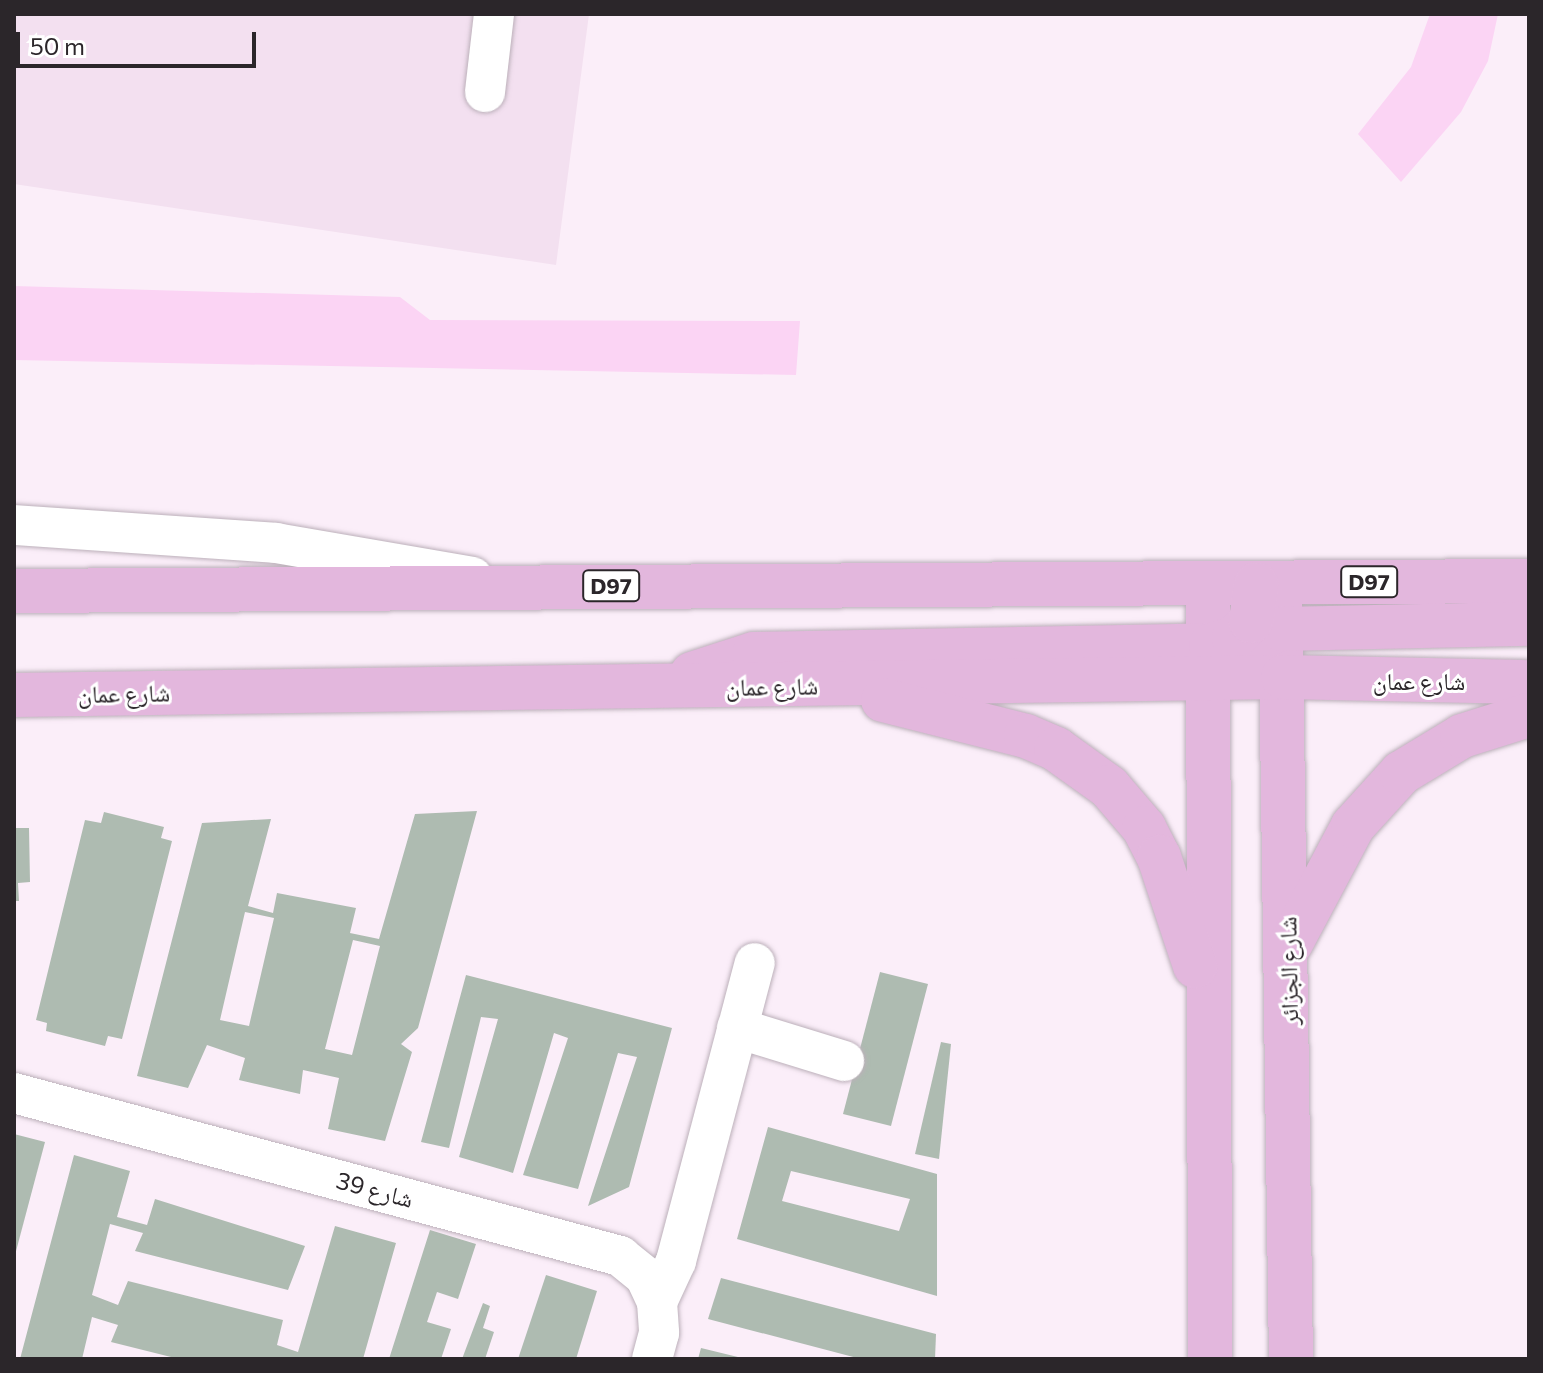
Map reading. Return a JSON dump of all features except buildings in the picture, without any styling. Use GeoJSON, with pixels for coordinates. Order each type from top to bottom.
{"type":"FeatureCollection","features":[{"type":"Feature","properties":{"kind":"main road","name":"D97"},"geometry":{"type":"LineString","coordinates":[[14,591],[1529,581]]}},
{"type":"Feature","properties":{"kind":"main road","name":"شارع الجزائر"},"geometry":{"type":"LineString","coordinates":[[1268,583],[1281,629],[1283,677],[1291,1359]]}},
{"type":"Feature","properties":{"kind":"main road"},"geometry":{"type":"LineString","coordinates":[[1211,662],[1251,621],[1268,583]]}},
{"type":"Feature","properties":{"kind":"main road"},"geometry":{"type":"LineString","coordinates":[[1208,585],[1211,662],[1207,1009],[1210,1359]]}},
{"type":"Feature","properties":{"kind":"main road"},"geometry":{"type":"LineString","coordinates":[[664,687],[720,661],[754,654],[1211,662],[1281,629],[1529,624]]}},
{"type":"Feature","properties":{"kind":"main road","name":"شارع عمان"},"geometry":{"type":"LineString","coordinates":[[14,695],[826,685],[1211,662],[1283,677],[1529,682]]}},
{"type":"Feature","properties":{"kind":"main road"},"geometry":{"type":"LineString","coordinates":[[826,685],[1026,736],[1056,749],[1109,787],[1144,828],[1159,857],[1207,1009]]}},
{"type":"Feature","properties":{"kind":"main road"},"geometry":{"type":"LineString","coordinates":[[1288,949],[1353,826],[1401,773],[1462,736],[1529,715]]}},
{"type":"Feature","properties":{"kind":"street"},"geometry":{"type":"LineString","coordinates":[[485,92],[494,14]]}},
{"type":"Feature","properties":{"kind":"street"},"geometry":{"type":"LineString","coordinates":[[14,525],[276,543],[511,586]]}},
{"type":"Feature","properties":{"kind":"street"},"geometry":{"type":"LineString","coordinates":[[652,1359],[659,1333],[657,1302],[676,1261],[755,963]]}},
{"type":"Feature","properties":{"kind":"street"},"geometry":{"type":"LineString","coordinates":[[737,1028],[844,1061]]}},
{"type":"Feature","properties":{"kind":"street","name":"شارع 39"},"geometry":{"type":"LineString","coordinates":[[14,1093],[620,1256],[645,1276],[657,1302]]}},
{"type":"Feature","properties":{"kind":"street"},"geometry":{"type":"LineString","coordinates":[[620,1256],[684,1222]]}},
{"type":"Feature","properties":{"kind":"shaded area"},"geometry":{"type":"Polygon","coordinates":[[[14,14],[589,14],[556,265],[14,184],[14,14]]]}},
{"type":"Feature","properties":{"kind":"shaded area"},"geometry":{"type":"Polygon","coordinates":[[[1430,14],[1498,14],[1488,61],[1461,112],[1401,182],[1358,134],[1411,67],[1430,14]]]}},
{"type":"Feature","properties":{"kind":"shaded area"},"geometry":{"type":"Polygon","coordinates":[[[14,286],[400,297],[430,320],[800,321],[796,375],[14,360],[14,286]]]}}]}
